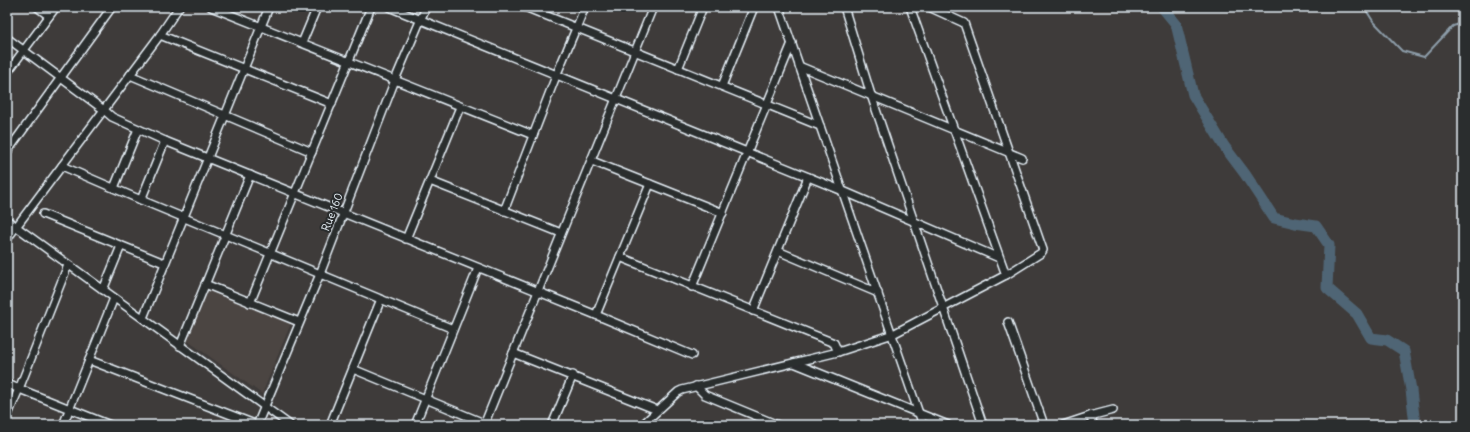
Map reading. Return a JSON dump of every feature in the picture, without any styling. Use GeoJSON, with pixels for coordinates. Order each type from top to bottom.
{"type":"FeatureCollection","features":[{"type":"Feature","properties":{"kind":"street"},"geometry":{"type":"LineString","coordinates":[[37,7],[49,16]]}},
{"type":"Feature","properties":{"kind":"street"},"geometry":{"type":"LineString","coordinates":[[7,73],[56,7]]}},
{"type":"Feature","properties":{"kind":"street"},"geometry":{"type":"LineString","coordinates":[[7,152],[112,7]]}},
{"type":"Feature","properties":{"kind":"street"},"geometry":{"type":"LineString","coordinates":[[7,239],[160,35],[179,7]]}},
{"type":"Feature","properties":{"kind":"street"},"geometry":{"type":"LineString","coordinates":[[211,7],[220,9],[533,136]]}},
{"type":"Feature","properties":{"kind":"street"},"geometry":{"type":"LineString","coordinates":[[143,318],[268,7]]}},
{"type":"Feature","properties":{"kind":"street"},"geometry":{"type":"LineString","coordinates":[[302,43],[317,7]]}},
{"type":"Feature","properties":{"kind":"street"},"geometry":{"type":"LineString","coordinates":[[250,303],[372,7]]}},
{"type":"Feature","properties":{"kind":"street"},"geometry":{"type":"LineString","coordinates":[[389,7],[556,76],[843,191],[999,258]]}},
{"type":"Feature","properties":{"kind":"street","name":"Rue 160"},"geometry":{"type":"LineString","coordinates":[[257,425],[320,274],[395,80],[426,7]]}},
{"type":"Feature","properties":{"kind":"street"},"geometry":{"type":"LineString","coordinates":[[524,7],[534,9],[576,28],[820,126]]}},
{"type":"Feature","properties":{"kind":"street"},"geometry":{"type":"LineString","coordinates":[[504,211],[556,76],[585,7]]}},
{"type":"Feature","properties":{"kind":"street"},"geometry":{"type":"LineString","coordinates":[[353,369],[484,424],[561,233],[592,161],[653,7]]}},
{"type":"Feature","properties":{"kind":"street"},"geometry":{"type":"LineString","coordinates":[[678,69],[703,7]]}},
{"type":"Feature","properties":{"kind":"street"},"geometry":{"type":"LineString","coordinates":[[722,86],[754,7]]}},
{"type":"Feature","properties":{"kind":"street"},"geometry":{"type":"LineString","coordinates":[[779,7],[893,334],[923,425]]}},
{"type":"Feature","properties":{"kind":"street"},"geometry":{"type":"LineString","coordinates":[[844,7],[871,95],[942,308],[983,425]]}},
{"type":"Feature","properties":{"kind":"street"},"geometry":{"type":"LineString","coordinates":[[910,7],[1006,275]]}},
{"type":"Feature","properties":{"kind":"street"},"geometry":{"type":"LineString","coordinates":[[642,425],[678,392],[696,386],[838,352],[893,334],[1006,275],[1041,253],[1043,250],[964,23],[929,7]]}},
{"type":"Feature","properties":{"kind":"street"},"geometry":{"type":"LineString","coordinates":[[160,35],[332,104]]}},
{"type":"Feature","properties":{"kind":"street"},"geometry":{"type":"LineString","coordinates":[[7,38],[112,117],[165,142],[250,175],[692,355]]}},
{"type":"Feature","properties":{"kind":"street"},"geometry":{"type":"LineString","coordinates":[[692,287],[792,43]]}},
{"type":"Feature","properties":{"kind":"street"},"geometry":{"type":"LineString","coordinates":[[799,66],[1022,158]]}},
{"type":"Feature","properties":{"kind":"street"},"geometry":{"type":"LineString","coordinates":[[130,75],[312,152]]}},
{"type":"Feature","properties":{"kind":"street"},"geometry":{"type":"LineString","coordinates":[[406,239],[460,107]]}},
{"type":"Feature","properties":{"kind":"street"},"geometry":{"type":"LineString","coordinates":[[114,188],[138,129]]}},
{"type":"Feature","properties":{"kind":"street"},"geometry":{"type":"LineString","coordinates":[[141,200],[165,142]]}},
{"type":"Feature","properties":{"kind":"street"},"geometry":{"type":"LineString","coordinates":[[592,161],[723,213]]}},
{"type":"Feature","properties":{"kind":"street"},"geometry":{"type":"LineString","coordinates":[[62,166],[183,218],[453,329]]}},
{"type":"Feature","properties":{"kind":"street"},"geometry":{"type":"LineString","coordinates":[[180,346],[250,175]]}},
{"type":"Feature","properties":{"kind":"street"},"geometry":{"type":"LineString","coordinates":[[753,311],[808,177]]}},
{"type":"Feature","properties":{"kind":"street"},"geometry":{"type":"LineString","coordinates":[[430,181],[561,233]]}},
{"type":"Feature","properties":{"kind":"street"},"geometry":{"type":"LineString","coordinates":[[596,315],[650,184]]}},
{"type":"Feature","properties":{"kind":"street"},"geometry":{"type":"LineString","coordinates":[[43,214],[164,263]]}},
{"type":"Feature","properties":{"kind":"street"},"geometry":{"type":"LineString","coordinates":[[7,220],[290,425]]}},
{"type":"Feature","properties":{"kind":"street"},"geometry":{"type":"LineString","coordinates":[[103,290],[121,246]]}},
{"type":"Feature","properties":{"kind":"street"},"geometry":{"type":"LineString","coordinates":[[778,251],[878,293]]}},
{"type":"Feature","properties":{"kind":"street"},"geometry":{"type":"LineString","coordinates":[[620,257],[834,344],[838,352]]}},
{"type":"Feature","properties":{"kind":"street"},"geometry":{"type":"LineString","coordinates":[[7,417],[68,265]]}},
{"type":"Feature","properties":{"kind":"street"},"geometry":{"type":"LineString","coordinates":[[415,425],[478,268]]}},
{"type":"Feature","properties":{"kind":"street"},"geometry":{"type":"LineString","coordinates":[[205,284],[299,322]]}},
{"type":"Feature","properties":{"kind":"street"},"geometry":{"type":"LineString","coordinates":[[63,425],[114,298]]}},
{"type":"Feature","properties":{"kind":"street"},"geometry":{"type":"LineString","coordinates":[[330,425],[381,299]]}},
{"type":"Feature","properties":{"kind":"street"},"geometry":{"type":"LineString","coordinates":[[1008,322],[1044,425]]}},
{"type":"Feature","properties":{"kind":"street"},"geometry":{"type":"LineString","coordinates":[[513,353],[572,375],[657,410]]}},
{"type":"Feature","properties":{"kind":"street"},"geometry":{"type":"LineString","coordinates":[[89,360],[257,425]]}},
{"type":"Feature","properties":{"kind":"street"},"geometry":{"type":"LineString","coordinates":[[794,363],[948,425]]}},
{"type":"Feature","properties":{"kind":"street"},"geometry":{"type":"LineString","coordinates":[[552,425],[572,375]]}},
{"type":"Feature","properties":{"kind":"street"},"geometry":{"type":"LineString","coordinates":[[7,384],[110,425]]}},
{"type":"Feature","properties":{"kind":"street"},"geometry":{"type":"LineString","coordinates":[[696,386],[706,395],[769,423],[778,425]]}},
{"type":"Feature","properties":{"kind":"street"},"geometry":{"type":"LineString","coordinates":[[1063,425],[1113,410]]}},
{"type":"Feature","properties":{"kind":"street"},"geometry":{"type":"LineString","coordinates":[[1090,416],[1094,425]]}},
{"type":"Feature","properties":{"kind":"shaded area"},"geometry":{"type":"Polygon","coordinates":[[[208,289],[291,323],[262,394],[188,341],[208,289]]]}},
{"type":"Feature","properties":{"kind":"waterway"},"geometry":{"type":"LineString","coordinates":[[1162,7],[1176,24],[1193,95],[1224,146],[1245,174],[1274,218],[1316,226],[1329,245],[1327,288],[1357,314],[1371,338],[1387,340],[1404,351],[1415,425]]}},
{"type":"Feature","properties":{"kind":"waterway"},"geometry":{"type":"LineString","coordinates":[[1364,7],[1373,21],[1402,51],[1424,57],[1453,26],[1463,23]]}}]}
